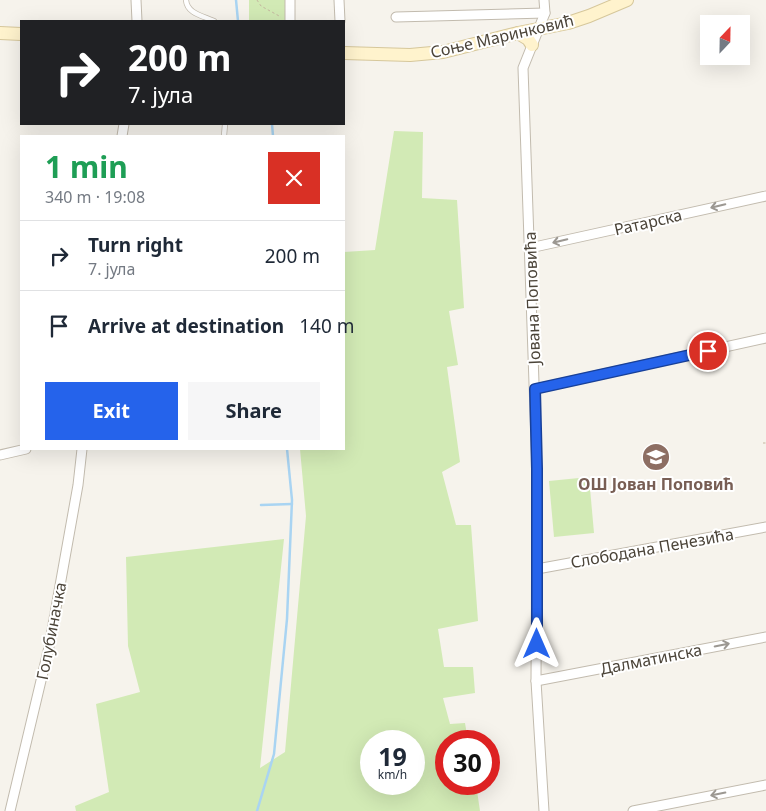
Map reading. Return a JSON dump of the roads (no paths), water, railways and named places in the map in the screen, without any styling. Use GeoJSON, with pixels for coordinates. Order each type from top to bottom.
{"type":"FeatureCollection","features":[{"type":"Feature","properties":{"kind":"street"},"geometry":{"type":"LineString","coordinates":[[136,0],[137,20]]}},
{"type":"Feature","properties":{"kind":"street"},"geometry":{"type":"LineString","coordinates":[[286,20],[290,0]]}},
{"type":"Feature","properties":{"kind":"street"},"geometry":{"type":"LineString","coordinates":[[339,0],[340,20]]}},
{"type":"Feature","properties":{"kind":"street","name":"Јована Поповића"},"geometry":{"type":"LineString","coordinates":[[544,0],[545,13],[541,27],[523,68],[537,469],[536,681],[544,811]]}},
{"type":"Feature","properties":{"kind":"street","name":"Соње Маринковић"},"geometry":{"type":"LineString","coordinates":[[345,53],[410,55],[443,52],[541,27],[568,23],[627,0]]}},
{"type":"Feature","properties":{"kind":"street"},"geometry":{"type":"LineString","coordinates":[[396,16],[545,13]]}},
{"type":"Feature","properties":{"kind":"street"},"geometry":{"type":"LineString","coordinates":[[0,33],[20,34]]}},
{"type":"Feature","properties":{"kind":"street"},"geometry":{"type":"LineString","coordinates":[[518,33],[528,39],[532,45]]}},
{"type":"Feature","properties":{"kind":"street","name":"Ратарска"},"geometry":{"type":"LineString","coordinates":[[530,248],[766,196]]}},
{"type":"Feature","properties":{"kind":"street"},"geometry":{"type":"LineString","coordinates":[[535,389],[766,338]]}},
{"type":"Feature","properties":{"kind":"street"},"geometry":{"type":"LineString","coordinates":[[0,455],[22,450]]}},
{"type":"Feature","properties":{"kind":"street","name":"Голубиначка"},"geometry":{"type":"LineString","coordinates":[[10,811],[49,646],[78,486],[82,450]]}},
{"type":"Feature","properties":{"kind":"street","name":"Слободана Пенезића"},"geometry":{"type":"LineString","coordinates":[[537,569],[766,527]]}},
{"type":"Feature","properties":{"kind":"street","name":"Далматинска"},"geometry":{"type":"LineString","coordinates":[[536,681],[766,637]]}},
{"type":"Feature","properties":{"kind":"street"},"geometry":{"type":"LineString","coordinates":[[633,811],[766,785]]}},
{"type":"Feature","properties":{"kind":"lane"},"geometry":{"type":"LineString","coordinates":[[186,0],[186,4],[193,12],[212,20]]}},
{"type":"Feature","properties":{"kind":"waterway"},"geometry":{"type":"LineString","coordinates":[[236,0],[238,20]]}},
{"type":"Feature","properties":{"kind":"waterway"},"geometry":{"type":"LineString","coordinates":[[272,125],[273,135]]}},
{"type":"Feature","properties":{"kind":"waterway"},"geometry":{"type":"LineString","coordinates":[[257,811],[274,754],[287,619],[292,500],[287,450]]}},
{"type":"Feature","properties":{"kind":"waterway"},"geometry":{"type":"LineString","coordinates":[[261,505],[292,504]]}},
{"type":"Feature","properties":{"kind":"place","name":"ОШ Јован Поповић"},"geometry":{"type":"Point","coordinates":[656,457]}}]}
